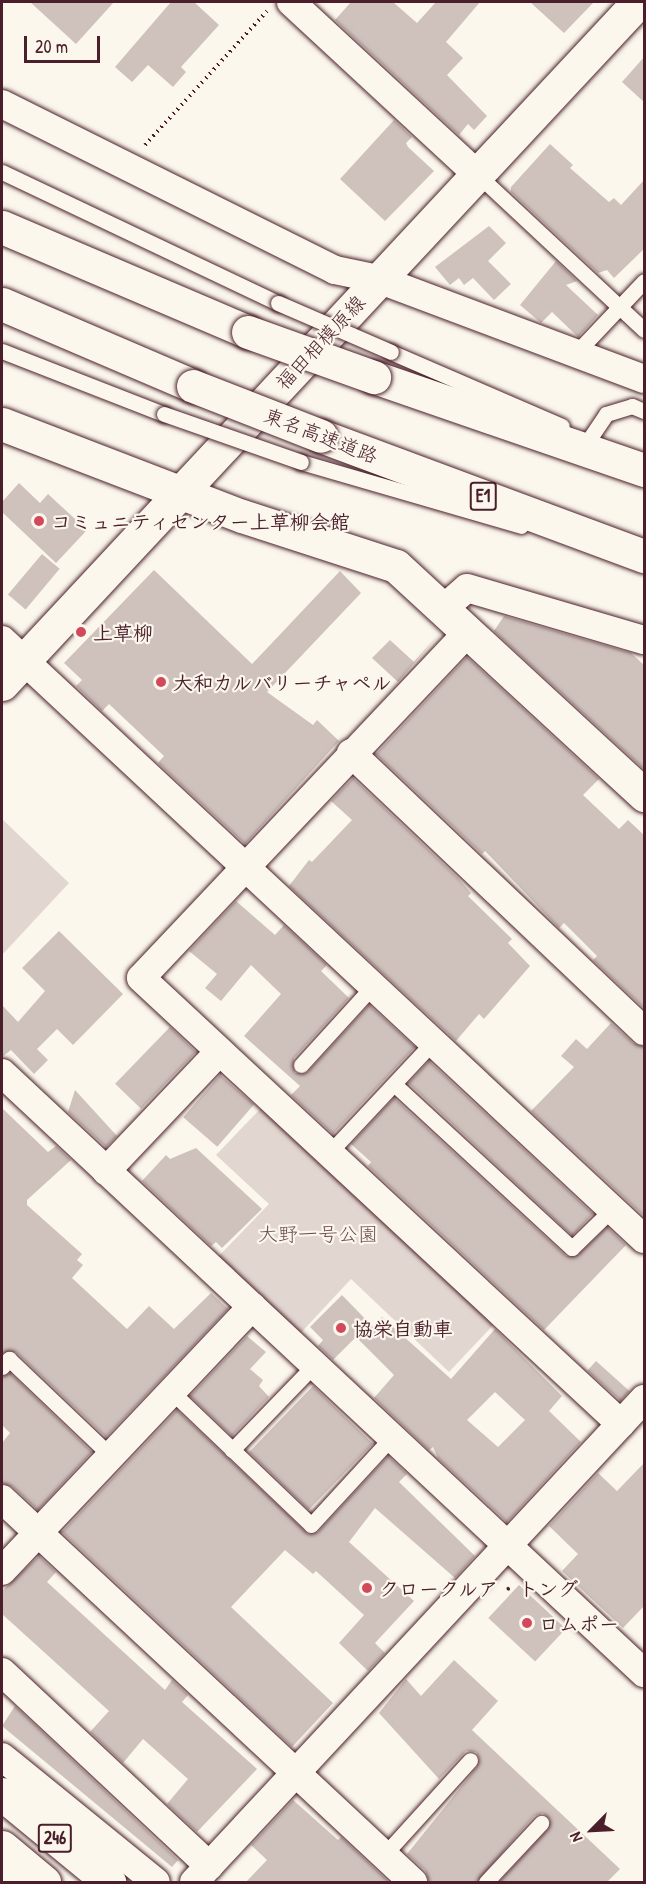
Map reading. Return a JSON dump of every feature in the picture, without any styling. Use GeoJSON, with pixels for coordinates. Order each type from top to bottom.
{"type":"FeatureCollection","features":[{"type":"Feature","properties":{"kind":"main road","name":"福田相模原線"},"geometry":{"type":"LineString","coordinates":[[9,661],[177,493],[639,2]]}},
{"type":"Feature","properties":{"kind":"main road"},"geometry":{"type":"LineString","coordinates":[[2,227],[248,332],[383,365],[645,470]]}},
{"type":"Feature","properties":{"kind":"main road","name":"東名高速道路"},"geometry":{"type":"LineString","coordinates":[[2,304],[193,386],[645,556]]}},
{"type":"Feature","properties":{"kind":"main road"},"geometry":{"type":"LineString","coordinates":[[2,424],[177,493],[396,566],[645,795]]}},
{"type":"Feature","properties":{"kind":"main road","name":"246"},"geometry":{"type":"LineString","coordinates":[[2,1794],[109,1882]]}},
{"type":"Feature","properties":{"kind":"main road","name":"246"},"geometry":{"type":"LineString","coordinates":[[2,1847],[44,1882]]}},
{"type":"Feature","properties":{"kind":"street"},"geometry":{"type":"LineString","coordinates":[[291,2],[478,175]]}},
{"type":"Feature","properties":{"kind":"street"},"geometry":{"type":"LineString","coordinates":[[2,104],[335,270],[378,279],[645,379]]}},
{"type":"Feature","properties":{"kind":"street"},"geometry":{"type":"LineString","coordinates":[[444,608],[467,588],[645,640]]}},
{"type":"Feature","properties":{"kind":"street"},"geometry":{"type":"LineString","coordinates":[[469,631],[351,753],[141,978],[621,1424]]}},
{"type":"Feature","properties":{"kind":"street"},"geometry":{"type":"LineString","coordinates":[[9,661],[246,867],[645,1239]]}},
{"type":"Feature","properties":{"kind":"street"},"geometry":{"type":"LineString","coordinates":[[351,753],[645,1031]]}},
{"type":"Feature","properties":{"kind":"street"},"geometry":{"type":"LineString","coordinates":[[106,1171],[219,1052]]}},
{"type":"Feature","properties":{"kind":"street"},"geometry":{"type":"LineString","coordinates":[[2,1073],[645,1673]]}},
{"type":"Feature","properties":{"kind":"street"},"geometry":{"type":"LineString","coordinates":[[2,1571],[252,1307]]}},
{"type":"Feature","properties":{"kind":"street"},"geometry":{"type":"LineString","coordinates":[[2,1672],[201,1874],[645,1399]]}},
{"type":"Feature","properties":{"kind":"street"},"geometry":{"type":"LineString","coordinates":[[2,1498],[412,1882]]}},
{"type":"Feature","properties":{"kind":"street"},"geometry":{"type":"LineString","coordinates":[[2,1757],[156,1882]]}},
{"type":"Feature","properties":{"kind":"street"},"geometry":{"type":"LineString","coordinates":[[2,1879],[5,1882]]}},
{"type":"Feature","properties":{"kind":"lane"},"geometry":{"type":"LineString","coordinates":[[2,172],[278,303],[383,365],[645,459]]}},
{"type":"Feature","properties":{"kind":"lane"},"geometry":{"type":"LineString","coordinates":[[478,175],[645,330]]}},
{"type":"Feature","properties":{"kind":"lane"},"geometry":{"type":"LineString","coordinates":[[574,354],[645,280]]}},
{"type":"Feature","properties":{"kind":"lane"},"geometry":{"type":"LineString","coordinates":[[2,351],[164,414],[301,462],[645,563]]}},
{"type":"Feature","properties":{"kind":"lane"},"geometry":{"type":"LineString","coordinates":[[590,438],[606,414],[632,406],[645,411]]}},
{"type":"Feature","properties":{"kind":"lane"},"geometry":{"type":"LineString","coordinates":[[301,1065],[373,986]]}},
{"type":"Feature","properties":{"kind":"lane"},"geometry":{"type":"LineString","coordinates":[[329,1153],[433,1042]]}},
{"type":"Feature","properties":{"kind":"lane"},"geometry":{"type":"LineString","coordinates":[[394,1084],[573,1248],[612,1209]]}},
{"type":"Feature","properties":{"kind":"lane"},"geometry":{"type":"LineString","coordinates":[[2,1367],[9,1359],[111,1456]]}},
{"type":"Feature","properties":{"kind":"lane"},"geometry":{"type":"LineString","coordinates":[[232,1450],[314,1365]]}},
{"type":"Feature","properties":{"kind":"lane"},"geometry":{"type":"LineString","coordinates":[[172,1392],[311,1525],[392,1437]]}},
{"type":"Feature","properties":{"kind":"lane"},"geometry":{"type":"LineString","coordinates":[[384,1855],[470,1760]]}},
{"type":"Feature","properties":{"kind":"lane"},"geometry":{"type":"LineString","coordinates":[[486,1882],[541,1823]]}},
{"type":"Feature","properties":{"kind":"path"},"geometry":{"type":"LineString","coordinates":[[140,152],[276,2]]}},
{"type":"Feature","properties":{"kind":"green space"},"geometry":{"type":"Polygon","coordinates":[[[2,819],[69,883],[2,955],[2,819]]]}},
{"type":"Feature","properties":{"kind":"green space","name":"大野一号公園"},"geometry":{"type":"Polygon","coordinates":[[[264,1105],[497,1321],[449,1372],[351,1279],[297,1337],[215,1260],[269,1204],[216,1155],[264,1105]]]}},
{"type":"Feature","properties":{"kind":"building"},"geometry":{"type":"Polygon","coordinates":[[[30,2],[114,2],[76,44],[30,2]]]}},
{"type":"Feature","properties":{"kind":"building"},"geometry":{"type":"Polygon","coordinates":[[[171,2],[194,2],[219,25],[181,67],[186,72],[173,87],[148,65],[132,82],[115,67],[171,2]]]}},
{"type":"Feature","properties":{"kind":"building"},"geometry":{"type":"Polygon","coordinates":[[[351,2],[393,2],[417,23],[436,2],[480,2],[446,42],[463,58],[447,75],[487,116],[474,130],[468,124],[459,135],[335,20],[351,2]]]}},
{"type":"Feature","properties":{"kind":"building"},"geometry":{"type":"Polygon","coordinates":[[[530,2],[594,2],[564,33],[530,2]]]}},
{"type":"Feature","properties":{"kind":"building"},"geometry":{"type":"Polygon","coordinates":[[[645,56],[645,103],[622,82],[645,56]]]}},
{"type":"Feature","properties":{"kind":"building"},"geometry":{"type":"Polygon","coordinates":[[[394,120],[412,137],[406,143],[408,147],[434,171],[385,221],[340,179],[394,120]]]}},
{"type":"Feature","properties":{"kind":"building"},"geometry":{"type":"Polygon","coordinates":[[[550,144],[573,165],[570,168],[609,202],[614,198],[621,205],[645,179],[645,248],[614,278],[607,270],[598,273],[511,192],[511,187],[550,144]]]}},
{"type":"Feature","properties":{"kind":"building"},"geometry":{"type":"Polygon","coordinates":[[[489,226],[506,243],[488,261],[511,284],[494,300],[473,278],[464,285],[459,278],[450,285],[435,267],[489,226]]]}},
{"type":"Feature","properties":{"kind":"building"},"geometry":{"type":"Polygon","coordinates":[[[556,261],[577,281],[566,285],[598,315],[578,337],[552,312],[541,323],[520,305],[556,261]]]}},
{"type":"Feature","properties":{"kind":"building"},"geometry":{"type":"Polygon","coordinates":[[[19,483],[40,503],[48,494],[87,530],[56,563],[2,512],[2,502],[19,483]]]}},
{"type":"Feature","properties":{"kind":"building"},"geometry":{"type":"Polygon","coordinates":[[[42,554],[60,569],[26,609],[8,595],[42,554]]]}},
{"type":"Feature","properties":{"kind":"building"},"geometry":{"type":"Polygon","coordinates":[[[154,570],[252,664],[340,571],[361,593],[267,692],[313,725],[317,720],[339,741],[245,844],[158,763],[164,756],[109,704],[102,711],[76,686],[82,680],[64,663],[154,570]]]}},
{"type":"Feature","properties":{"kind":"building"},"geometry":{"type":"Polygon","coordinates":[[[504,616],[631,653],[645,666],[645,770],[494,631],[504,616]]]}},
{"type":"Feature","properties":{"kind":"building"},"geometry":{"type":"Polygon","coordinates":[[[440,633],[398,682],[372,658],[390,640],[414,662],[440,633]]]}},
{"type":"Feature","properties":{"kind":"building"},"geometry":{"type":"Polygon","coordinates":[[[467,657],[599,779],[583,795],[619,829],[628,820],[645,836],[645,1009],[593,960],[597,956],[564,923],[559,928],[485,851],[482,854],[376,754],[467,657]]]}},
{"type":"Feature","properties":{"kind":"building"},"geometry":{"type":"Polygon","coordinates":[[[353,778],[458,878],[471,893],[468,896],[512,939],[508,943],[530,966],[484,1019],[479,1014],[456,1041],[289,886],[309,860],[312,862],[352,820],[331,801],[353,778]]]}},
{"type":"Feature","properties":{"kind":"building"},"geometry":{"type":"Polygon","coordinates":[[[236,901],[275,935],[284,925],[327,965],[321,971],[349,998],[294,1058],[295,1073],[308,1072],[369,1005],[415,1047],[333,1134],[291,1095],[300,1086],[244,1036],[281,994],[251,965],[221,1001],[205,988],[217,974],[189,951],[236,901]]]}},
{"type":"Feature","properties":{"kind":"building"},"geometry":{"type":"Polygon","coordinates":[[[59,931],[123,994],[73,1045],[57,1029],[37,1049],[48,1060],[34,1074],[11,1050],[2,1057],[2,1005],[18,1022],[45,991],[22,968],[59,931]]]}},
{"type":"Feature","properties":{"kind":"building"},"geometry":{"type":"Polygon","coordinates":[[[611,1023],[633,1043],[645,1047],[645,1217],[531,1111],[574,1067],[561,1056],[576,1039],[587,1049],[611,1023]]]}},
{"type":"Feature","properties":{"kind":"building"},"geometry":{"type":"Polygon","coordinates":[[[170,1027],[196,1052],[141,1109],[115,1084],[170,1027]]]}},
{"type":"Feature","properties":{"kind":"building"},"geometry":{"type":"Polygon","coordinates":[[[429,1061],[593,1214],[572,1236],[409,1083],[429,1061]]]}},
{"type":"Feature","properties":{"kind":"building"},"geometry":{"type":"Polygon","coordinates":[[[220,1075],[254,1105],[217,1147],[183,1117],[220,1075]]]}},
{"type":"Feature","properties":{"kind":"building"},"geometry":{"type":"Polygon","coordinates":[[[75,1090],[117,1136],[106,1147],[68,1112],[75,1090]]]}},
{"type":"Feature","properties":{"kind":"building"},"geometry":{"type":"Polygon","coordinates":[[[394,1098],[566,1256],[578,1255],[607,1227],[626,1245],[544,1330],[368,1166],[371,1162],[351,1144],[394,1098]]]}},
{"type":"Feature","properties":{"kind":"building"},"geometry":{"type":"Polygon","coordinates":[[[2,1108],[48,1152],[56,1146],[71,1160],[27,1200],[27,1205],[82,1254],[77,1260],[83,1265],[72,1278],[127,1329],[149,1306],[174,1329],[211,1293],[228,1309],[106,1437],[16,1352],[2,1353],[2,1108]]]}},
{"type":"Feature","properties":{"kind":"building"},"geometry":{"type":"Polygon","coordinates":[[[196,1148],[262,1209],[222,1248],[216,1242],[211,1246],[142,1181],[166,1155],[170,1159],[196,1148]]]}},
{"type":"Feature","properties":{"kind":"building"},"geometry":{"type":"Polygon","coordinates":[[[342,1295],[373,1327],[382,1317],[451,1379],[495,1329],[562,1396],[549,1411],[581,1442],[507,1522],[438,1458],[433,1447],[429,1450],[374,1398],[394,1375],[356,1337],[333,1360],[318,1346],[323,1340],[310,1327],[342,1295]],[[495,1392],[467,1420],[498,1447],[525,1420],[495,1392]]]}},
{"type":"Feature","properties":{"kind":"building"},"geometry":{"type":"Polygon","coordinates":[[[247,1336],[266,1352],[250,1369],[263,1380],[259,1386],[269,1397],[232,1436],[190,1396],[247,1336]]]}},
{"type":"Feature","properties":{"kind":"building"},"geometry":{"type":"Polygon","coordinates":[[[596,1361],[629,1391],[621,1401],[587,1371],[596,1361]]]}},
{"type":"Feature","properties":{"kind":"building"},"geometry":{"type":"Polygon","coordinates":[[[10,1373],[92,1452],[38,1510],[13,1487],[2,1483],[2,1443],[10,1433],[2,1425],[2,1377],[10,1373]]]}},
{"type":"Feature","properties":{"kind":"building"},"geometry":{"type":"Polygon","coordinates":[[[313,1386],[373,1444],[309,1510],[249,1452],[313,1386]]]}},
{"type":"Feature","properties":{"kind":"building"},"geometry":{"type":"Polygon","coordinates":[[[177,1410],[308,1534],[318,1532],[388,1456],[407,1474],[399,1482],[475,1556],[455,1578],[375,1508],[349,1542],[414,1601],[375,1643],[385,1653],[368,1671],[339,1643],[364,1615],[316,1571],[313,1574],[285,1550],[231,1607],[333,1703],[292,1747],[62,1532],[177,1410]]]}},
{"type":"Feature","properties":{"kind":"building"},"geometry":{"type":"Polygon","coordinates":[[[645,1462],[645,1605],[623,1628],[562,1571],[578,1554],[549,1526],[598,1473],[617,1491],[645,1462]]]}},
{"type":"Feature","properties":{"kind":"building"},"geometry":{"type":"Polygon","coordinates":[[[39,1556],[56,1572],[47,1582],[165,1690],[172,1680],[188,1695],[182,1702],[257,1769],[197,1832],[167,1804],[188,1779],[143,1739],[123,1763],[90,1732],[109,1711],[2,1614],[2,1591],[39,1556]]]}},
{"type":"Feature","properties":{"kind":"building","name":"ロムポー"},"geometry":{"type":"Polygon","coordinates":[[[519,1585],[566,1629],[535,1662],[488,1618],[519,1585]]]}},
{"type":"Feature","properties":{"kind":"building"},"geometry":{"type":"Polygon","coordinates":[[[454,1660],[498,1701],[472,1730],[620,1869],[607,1882],[499,1882],[548,1829],[550,1820],[543,1813],[534,1816],[477,1882],[429,1882],[425,1870],[407,1854],[477,1767],[479,1758],[476,1752],[466,1751],[439,1779],[379,1713],[406,1679],[421,1696],[454,1660]]]}},
{"type":"Feature","properties":{"kind":"building"},"geometry":{"type":"Polygon","coordinates":[[[15,1706],[178,1860],[172,1867],[2,1726],[15,1706]]]}},
{"type":"Feature","properties":{"kind":"building"},"geometry":{"type":"Polygon","coordinates":[[[293,1800],[338,1840],[341,1837],[389,1882],[246,1882],[267,1860],[251,1845],[293,1800]]]}},
{"type":"Feature","properties":{"kind":"place","name":"コミュニティセンター上草柳会館"},"geometry":{"type":"Point","coordinates":[39,521]}},
{"type":"Feature","properties":{"kind":"place","name":"上草柳"},"geometry":{"type":"Point","coordinates":[81,632]}},
{"type":"Feature","properties":{"kind":"place","name":"大和カルバリーチャペル"},"geometry":{"type":"Point","coordinates":[161,682]}},
{"type":"Feature","properties":{"kind":"place","name":"協栄自動車"},"geometry":{"type":"Point","coordinates":[341,1328]}},
{"type":"Feature","properties":{"kind":"place","name":"クロークルア・トング"},"geometry":{"type":"Point","coordinates":[367,1588]}},
{"type":"Feature","properties":{"kind":"place","name":"ロムポー"},"geometry":{"type":"Point","coordinates":[527,1623]}}]}
